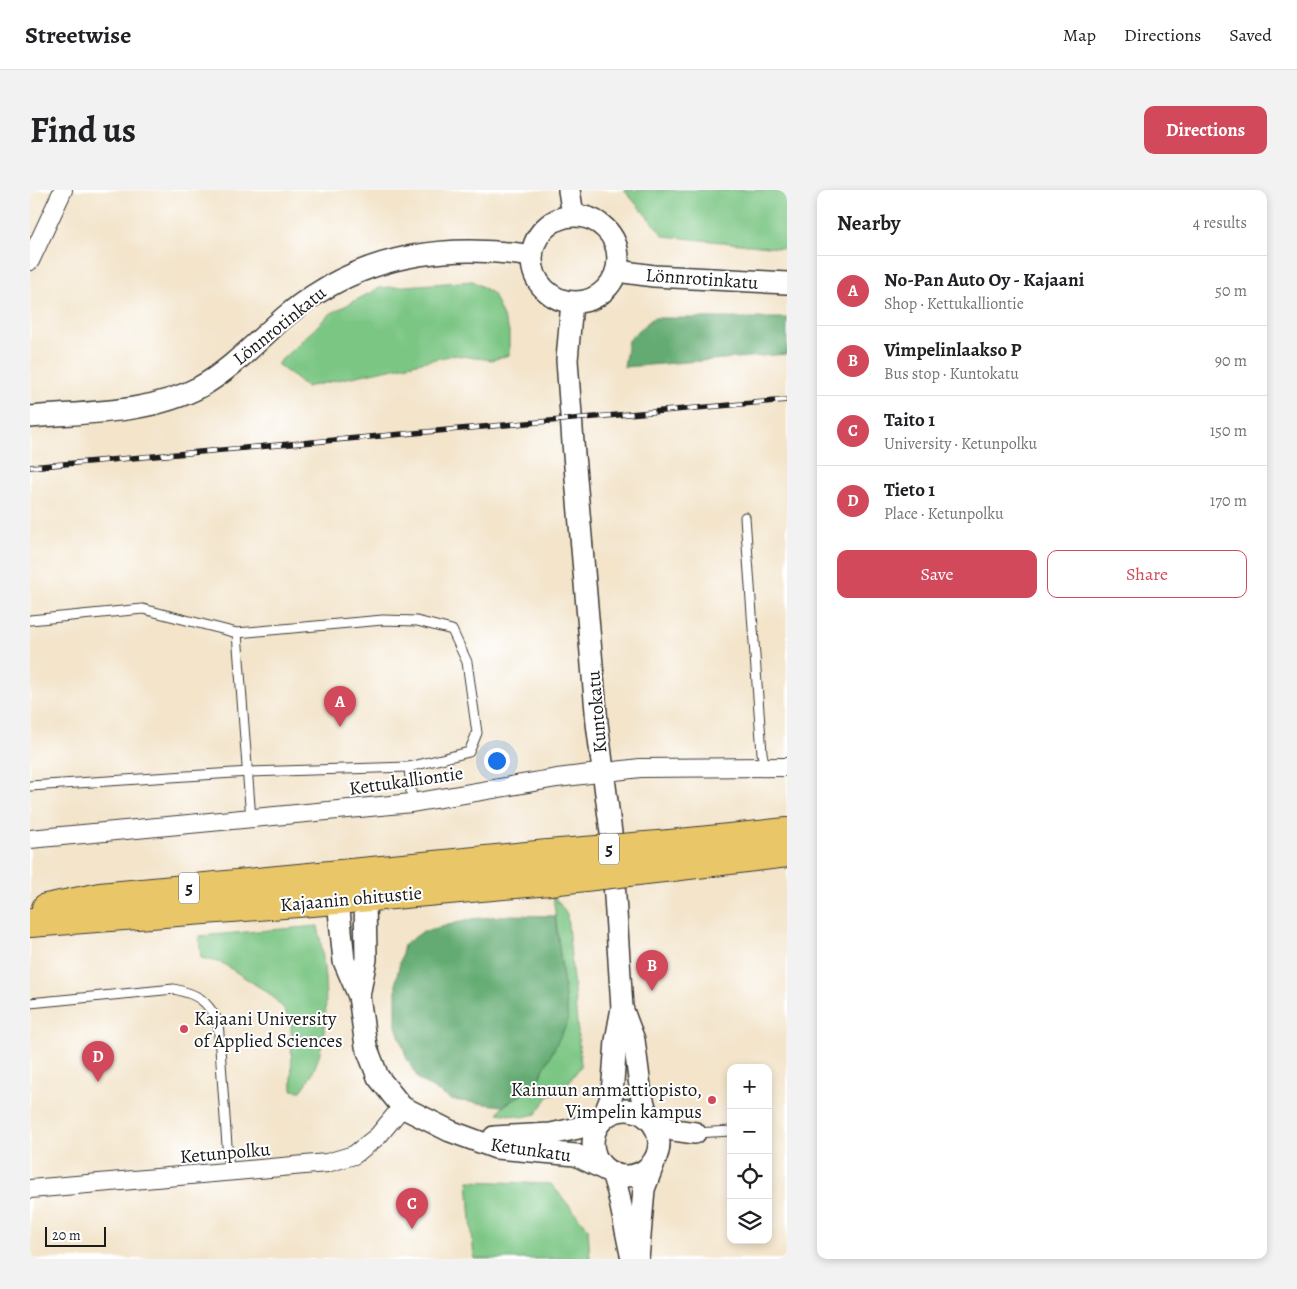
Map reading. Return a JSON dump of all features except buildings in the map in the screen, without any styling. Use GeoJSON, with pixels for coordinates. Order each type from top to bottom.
{"type":"FeatureCollection","features":[{"type":"Feature","properties":{"kind":"highway","name":"Kajaanin ohitustie"},"geometry":{"type":"LineString","coordinates":[[30,922],[365,897],[549,867],[675,851],[787,832]]}},
{"type":"Feature","properties":{"kind":"highway","name":"5"},"geometry":{"type":"LineString","coordinates":[[675,851],[787,853]]}},
{"type":"Feature","properties":{"kind":"highway","name":"Kajaanin ohitustie"},"geometry":{"type":"LineString","coordinates":[[30,911],[100,897],[348,872],[549,867]]}},
{"type":"Feature","properties":{"kind":"street"},"geometry":{"type":"LineString","coordinates":[[30,261],[63,190]]}},
{"type":"Feature","properties":{"kind":"street"},"geometry":{"type":"LineString","coordinates":[[569,190],[573,215]]}},
{"type":"Feature","properties":{"kind":"street"},"geometry":{"type":"LineString","coordinates":[[573,215],[587,216],[600,222],[610,231],[616,243],[619,257],[618,271],[611,284],[600,295],[587,301],[572,302],[558,299],[547,292],[538,282],[533,269],[532,256],[537,238],[550,223],[573,215]]}},
{"type":"Feature","properties":{"kind":"street","name":"Lönnrotinkatu"},"geometry":{"type":"LineString","coordinates":[[30,417],[159,403],[200,386],[249,350],[322,288],[355,271],[391,261],[434,253],[494,250],[532,256]]}},
{"type":"Feature","properties":{"kind":"street","name":"Lönnrotinkatu"},"geometry":{"type":"LineString","coordinates":[[618,271],[654,276],[787,283]]}},
{"type":"Feature","properties":{"kind":"street","name":"Kuntokatu"},"geometry":{"type":"LineString","coordinates":[[572,302],[567,360],[602,772],[611,833],[622,1008],[634,1040],[641,1094],[648,1117]]}},
{"type":"Feature","properties":{"kind":"street","name":"Kettukalliontie"},"geometry":{"type":"LineString","coordinates":[[30,839],[412,803],[602,772],[640,768],[787,767]]}},
{"type":"Feature","properties":{"kind":"street"},"geometry":{"type":"LineString","coordinates":[[348,872],[365,897]]}},
{"type":"Feature","properties":{"kind":"street","name":"Ketunkatu"},"geometry":{"type":"LineString","coordinates":[[348,872],[338,900],[344,961],[359,996],[366,1046],[372,1062],[378,1077],[402,1106],[434,1124],[503,1149],[576,1155],[612,1173]]}},
{"type":"Feature","properties":{"kind":"street","name":"Ketunkatu"},"geometry":{"type":"LineString","coordinates":[[359,996],[366,959],[365,897]]}},
{"type":"Feature","properties":{"kind":"street"},"geometry":{"type":"LineString","coordinates":[[622,1008],[616,1041],[612,1095],[593,1137],[593,1148],[600,1162],[612,1173],[618,1192],[632,1259]]}},
{"type":"Feature","properties":{"kind":"street","name":"Ketunpolku"},"geometry":{"type":"LineString","coordinates":[[30,1189],[327,1163],[354,1155],[378,1136],[402,1106]]}},
{"type":"Feature","properties":{"kind":"street"},"geometry":{"type":"LineString","coordinates":[[603,1118],[620,1110],[630,1109],[674,1130],[695,1133]]}},
{"type":"Feature","properties":{"kind":"street"},"geometry":{"type":"LineString","coordinates":[[638,1259],[644,1189],[659,1143],[654,1124],[648,1117]]}},
{"type":"Feature","properties":{"kind":"street","name":"Ketunkatu"},"geometry":{"type":"LineString","coordinates":[[476,1140],[551,1134],[578,1128],[603,1118]]}},
{"type":"Feature","properties":{"kind":"street"},"geometry":{"type":"LineString","coordinates":[[612,1173],[630,1176],[647,1168],[671,1141],[695,1133]]}},
{"type":"Feature","properties":{"kind":"lane"},"geometry":{"type":"LineString","coordinates":[[745,517],[762,753],[766,768]]}},
{"type":"Feature","properties":{"kind":"lane"},"geometry":{"type":"LineString","coordinates":[[30,620],[143,609],[237,633],[383,620],[417,621],[452,630],[467,662],[477,733],[469,752],[409,767],[249,772],[30,786]]}},
{"type":"Feature","properties":{"kind":"lane"},"geometry":{"type":"LineString","coordinates":[[237,633],[252,819]]}},
{"type":"Feature","properties":{"kind":"lane"},"geometry":{"type":"LineString","coordinates":[[409,767],[412,803]]}},
{"type":"Feature","properties":{"kind":"lane"},"geometry":{"type":"LineString","coordinates":[[30,1002],[174,989],[196,994],[209,1005],[218,1022],[229,1173]]}},
{"type":"Feature","properties":{"kind":"lane"},"geometry":{"type":"LineString","coordinates":[[695,1133],[727,1131]]}},
{"type":"Feature","properties":{"kind":"green space"},"geometry":{"type":"Polygon","coordinates":[[[624,190],[787,190],[787,249],[664,236],[624,190]]]}},
{"type":"Feature","properties":{"kind":"green space"},"geometry":{"type":"Polygon","coordinates":[[[473,281],[493,294],[509,331],[509,355],[492,360],[454,355],[306,387],[277,364],[330,314],[379,288],[473,281]]]}},
{"type":"Feature","properties":{"kind":"green space"},"geometry":{"type":"Polygon","coordinates":[[[653,318],[787,318],[787,354],[624,367],[628,340],[653,318]]]}},
{"type":"Feature","properties":{"kind":"green space"},"geometry":{"type":"Polygon","coordinates":[[[553,895],[567,914],[581,1066],[565,1087],[548,1097],[536,1114],[523,1117],[498,1113],[503,1106],[535,1086],[568,1021],[553,895]]]}},
{"type":"Feature","properties":{"kind":"green space"},"geometry":{"type":"Polygon","coordinates":[[[510,915],[555,916],[568,1021],[535,1086],[503,1106],[452,1100],[419,1080],[407,1059],[396,1026],[396,980],[404,945],[422,932],[471,919],[510,915]]]}},
{"type":"Feature","properties":{"kind":"green space"},"geometry":{"type":"Polygon","coordinates":[[[318,926],[326,989],[324,1034],[312,1074],[301,1091],[292,1090],[291,1024],[284,1009],[270,994],[222,963],[201,958],[199,936],[318,926]]]}},
{"type":"Feature","properties":{"kind":"green space"},"geometry":{"type":"Polygon","coordinates":[[[468,1181],[551,1184],[588,1228],[590,1259],[474,1259],[468,1181]]]}},
{"type":"Feature","properties":{"kind":"railway"},"geometry":{"type":"LineString","coordinates":[[30,467],[787,400]]}},
{"type":"Feature","properties":{"kind":"place","name":"No-Pan Auto Oy - Kajaani"},"geometry":{"type":"Point","coordinates":[340,727]}},
{"type":"Feature","properties":{"kind":"place","name":"Vimpelinlaakso P"},"geometry":{"type":"Point","coordinates":[652,991]}},
{"type":"Feature","properties":{"kind":"place","name":"Kajaani University of Applied Sciences"},"geometry":{"type":"Point","coordinates":[184,1029]}},
{"type":"Feature","properties":{"kind":"place","name":"Tieto 1"},"geometry":{"type":"Point","coordinates":[98,1082]}},
{"type":"Feature","properties":{"kind":"place","name":"Kainuun ammattiopisto, Vimpelin kampus"},"geometry":{"type":"Point","coordinates":[712,1100]}},
{"type":"Feature","properties":{"kind":"place","name":"Taito 1"},"geometry":{"type":"Point","coordinates":[412,1229]}}]}
